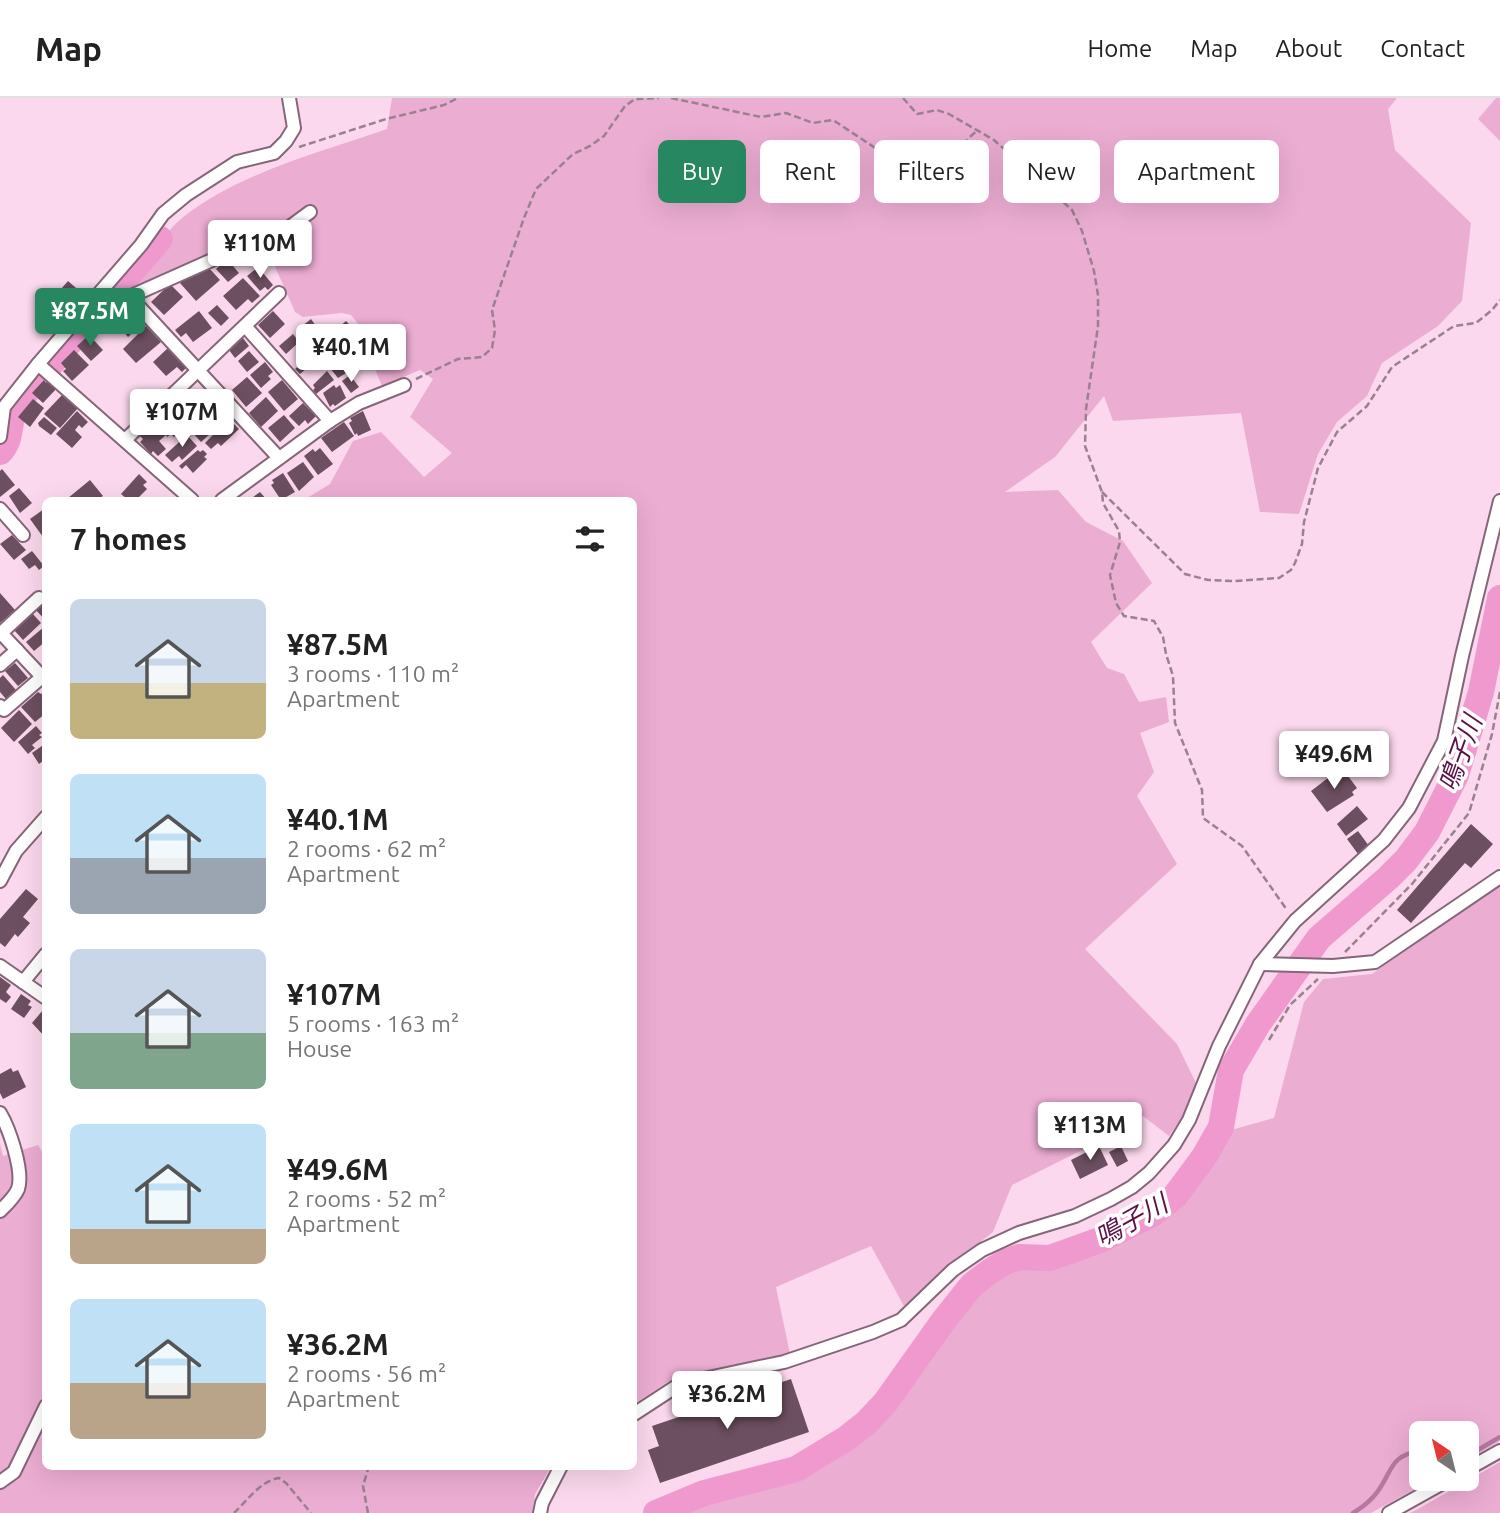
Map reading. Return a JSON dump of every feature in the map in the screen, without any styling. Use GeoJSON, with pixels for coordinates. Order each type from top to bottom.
{"type":"FeatureCollection","features":[{"type":"Feature","properties":{"kind":"street"},"geometry":{"type":"LineString","coordinates":[[0,437],[4,407],[38,364],[107,297],[163,214],[186,195],[237,162],[274,153],[286,141],[294,128],[289,98]]}},
{"type":"Feature","properties":{"kind":"street"},"geometry":{"type":"LineString","coordinates":[[107,297],[120,301],[130,297],[230,251],[283,232],[310,212]]}},
{"type":"Feature","properties":{"kind":"street"},"geometry":{"type":"LineString","coordinates":[[126,439],[279,293]]}},
{"type":"Feature","properties":{"kind":"street"},"geometry":{"type":"LineString","coordinates":[[130,297],[279,458]]}},
{"type":"Feature","properties":{"kind":"street"},"geometry":{"type":"LineString","coordinates":[[245,326],[330,421]]}},
{"type":"Feature","properties":{"kind":"street"},"geometry":{"type":"LineString","coordinates":[[38,364],[189,497]]}},
{"type":"Feature","properties":{"kind":"street"},"geometry":{"type":"LineString","coordinates":[[226,497],[330,421],[359,403],[404,385]]}},
{"type":"Feature","properties":{"kind":"street"},"geometry":{"type":"LineString","coordinates":[[637,1412],[680,1384],[784,1362],[901,1320],[953,1270],[982,1250],[1019,1233],[1075,1216],[1132,1187],[1174,1145],[1189,1120],[1219,1046],[1261,964],[1295,921],[1384,840],[1409,808],[1444,741],[1500,501]]}},
{"type":"Feature","properties":{"kind":"street"},"geometry":{"type":"LineString","coordinates":[[0,509],[23,535]]}},
{"type":"Feature","properties":{"kind":"street"},"geometry":{"type":"LineString","coordinates":[[39,598],[0,633],[42,677]]}},
{"type":"Feature","properties":{"kind":"street"},"geometry":{"type":"LineString","coordinates":[[0,665],[16,650]]}},
{"type":"Feature","properties":{"kind":"street"},"geometry":{"type":"LineString","coordinates":[[0,706],[4,710],[42,681]]}},
{"type":"Feature","properties":{"kind":"street"},"geometry":{"type":"LineString","coordinates":[[0,881],[16,851],[42,822]]}},
{"type":"Feature","properties":{"kind":"street"},"geometry":{"type":"LineString","coordinates":[[1261,964],[1333,966],[1375,962],[1500,877]]}},
{"type":"Feature","properties":{"kind":"street"},"geometry":{"type":"LineString","coordinates":[[23,982],[42,959]]}},
{"type":"Feature","properties":{"kind":"street"},"geometry":{"type":"LineString","coordinates":[[0,966],[42,995]]}},
{"type":"Feature","properties":{"kind":"street"},"geometry":{"type":"LineString","coordinates":[[0,1112],[12,1140],[19,1186],[12,1199],[0,1211]]}},
{"type":"Feature","properties":{"kind":"street"},"geometry":{"type":"LineString","coordinates":[[0,1482],[14,1472],[42,1414]]}},
{"type":"Feature","properties":{"kind":"street"},"geometry":{"type":"LineString","coordinates":[[1479,1463],[1500,1451]]}},
{"type":"Feature","properties":{"kind":"street"},"geometry":{"type":"LineString","coordinates":[[540,1513],[542,1503],[559,1470]]}},
{"type":"Feature","properties":{"kind":"street"},"geometry":{"type":"LineString","coordinates":[[1389,1513],[1428,1491]]}},
{"type":"Feature","properties":{"kind":"path"},"geometry":{"type":"LineString","coordinates":[[286,141],[299,147],[386,119],[444,105],[458,98]]}},
{"type":"Feature","properties":{"kind":"path"},"geometry":{"type":"LineString","coordinates":[[404,385],[458,359],[482,356],[492,348],[495,330],[492,310],[536,189],[573,154],[604,136],[625,106],[635,99],[659,98]]}},
{"type":"Feature","properties":{"kind":"path"},"geometry":{"type":"LineString","coordinates":[[671,98],[761,117],[786,113],[813,123],[832,120],[912,173],[924,177],[934,176],[944,169],[968,137],[977,130]]}},
{"type":"Feature","properties":{"kind":"path"},"geometry":{"type":"LineString","coordinates":[[903,98],[917,114],[937,110],[949,114],[994,140],[1072,210],[1082,231],[1094,271],[1098,316],[1086,409],[1085,446],[1102,492],[1103,503],[1119,531],[1120,542],[1110,575],[1116,603],[1124,616],[1154,621],[1163,637],[1173,676],[1175,723],[1202,790],[1203,818],[1242,846],[1295,921]]}},
{"type":"Feature","properties":{"kind":"path"},"geometry":{"type":"LineString","coordinates":[[1102,492],[1185,574],[1208,580],[1279,578],[1291,570],[1303,544],[1304,523],[1318,468],[1337,432],[1367,406],[1392,367],[1454,326],[1476,323],[1500,300]]}},
{"type":"Feature","properties":{"kind":"path"},"geometry":{"type":"LineString","coordinates":[[1269,1040],[1290,1005],[1333,966],[1412,884],[1469,813],[1492,734],[1500,692]]}},
{"type":"Feature","properties":{"kind":"path"},"geometry":{"type":"LineString","coordinates":[[368,1470],[363,1486],[368,1513]]}},
{"type":"Feature","properties":{"kind":"path"},"geometry":{"type":"LineString","coordinates":[[234,1513],[251,1495],[272,1479],[279,1478],[311,1513]]}},
{"type":"Feature","properties":{"kind":"shaded area"},"geometry":{"type":"Polygon","coordinates":[[[392,98],[1397,98],[1388,109],[1395,150],[1471,223],[1462,301],[1438,326],[1382,363],[1367,396],[1337,422],[1318,454],[1299,514],[1260,512],[1241,413],[1113,421],[1104,396],[1055,457],[1005,492],[1058,490],[1086,522],[1123,541],[1152,583],[1091,642],[1107,668],[1124,674],[1139,702],[1166,697],[1169,722],[1140,733],[1154,772],[1137,796],[1177,864],[1085,949],[1177,1044],[1197,1085],[1181,1119],[1169,1136],[1143,1116],[1012,1185],[993,1232],[940,1273],[904,1306],[871,1246],[776,1287],[790,1354],[672,1379],[637,1402],[637,497],[309,497],[330,484],[353,441],[381,432],[424,477],[452,453],[410,417],[433,379],[420,370],[382,386],[372,362],[371,340],[351,315],[342,313],[303,317],[295,312],[262,237],[139,286],[131,280],[162,239],[182,218],[229,188],[281,165],[387,129],[392,98]]]}},
{"type":"Feature","properties":{"kind":"shaded area"},"geometry":{"type":"Polygon","coordinates":[[[1496,98],[1500,98],[1500,141],[1478,119],[1496,98]]]}},
{"type":"Feature","properties":{"kind":"shaded area"},"geometry":{"type":"Polygon","coordinates":[[[1500,885],[1500,1441],[1479,1453],[1479,1421],[1409,1421],[1409,1491],[1411,1491],[1371,1513],[683,1513],[800,1478],[859,1442],[891,1412],[960,1313],[993,1281],[1011,1271],[1054,1267],[1078,1260],[1144,1231],[1173,1211],[1197,1184],[1231,1130],[1274,1118],[1304,1002],[1323,979],[1372,974],[1500,885]]]}},
{"type":"Feature","properties":{"kind":"shaded area"},"geometry":{"type":"Polygon","coordinates":[[[0,1144],[3,1156],[38,1145],[42,1151],[42,1470],[549,1470],[535,1494],[532,1513],[0,1513],[0,1144]]]}},
{"type":"Feature","properties":{"kind":"shaded area"},"geometry":{"type":"Polygon","coordinates":[[[1500,1462],[1500,1513],[1410,1513],[1449,1491],[1479,1491],[1479,1474],[1500,1462]]]}},
{"type":"Feature","properties":{"kind":"building"},"geometry":{"type":"Polygon","coordinates":[[[227,259],[239,273],[228,282],[216,269],[227,259]]]}},
{"type":"Feature","properties":{"kind":"building"},"geometry":{"type":"Polygon","coordinates":[[[258,267],[273,285],[268,290],[265,287],[260,291],[247,276],[258,267]]]}},
{"type":"Feature","properties":{"kind":"building"},"geometry":{"type":"Polygon","coordinates":[[[201,268],[204,272],[209,268],[220,280],[196,301],[180,283],[201,268]]]}},
{"type":"Feature","properties":{"kind":"building"},"geometry":{"type":"Polygon","coordinates":[[[243,278],[260,296],[252,303],[248,299],[236,310],[223,296],[243,278]]]}},
{"type":"Feature","properties":{"kind":"building"},"geometry":{"type":"Polygon","coordinates":[[[68,281],[83,294],[63,317],[48,304],[68,281]]]}},
{"type":"Feature","properties":{"kind":"building"},"geometry":{"type":"Polygon","coordinates":[[[170,284],[183,297],[164,315],[151,302],[170,284]]]}},
{"type":"Feature","properties":{"kind":"building"},"geometry":{"type":"Polygon","coordinates":[[[217,305],[229,318],[221,326],[208,313],[217,305]]]}},
{"type":"Feature","properties":{"kind":"building"},"geometry":{"type":"Polygon","coordinates":[[[120,309],[131,317],[134,315],[142,324],[128,337],[111,317],[120,309]]]}},
{"type":"Feature","properties":{"kind":"building"},"geometry":{"type":"Polygon","coordinates":[[[199,311],[212,328],[193,342],[186,333],[181,337],[175,330],[199,311]]]}},
{"type":"Feature","properties":{"kind":"building"},"geometry":{"type":"Polygon","coordinates":[[[273,311],[285,324],[270,338],[258,325],[273,311]]]}},
{"type":"Feature","properties":{"kind":"building"},"geometry":{"type":"Polygon","coordinates":[[[311,319],[316,326],[303,339],[296,331],[311,319]]]}},
{"type":"Feature","properties":{"kind":"building"},"geometry":{"type":"Polygon","coordinates":[[[346,321],[365,341],[360,345],[366,353],[362,356],[367,363],[355,372],[350,366],[353,363],[342,349],[345,347],[333,332],[346,321]]]}},
{"type":"Feature","properties":{"kind":"building"},"geometry":{"type":"Polygon","coordinates":[[[146,326],[161,342],[136,363],[123,349],[146,326]]]}},
{"type":"Feature","properties":{"kind":"building"},"geometry":{"type":"Polygon","coordinates":[[[293,334],[299,342],[286,354],[279,346],[293,334]]]}},
{"type":"Feature","properties":{"kind":"building"},"geometry":{"type":"Polygon","coordinates":[[[89,335],[103,350],[91,361],[77,346],[89,335]]]}},
{"type":"Feature","properties":{"kind":"building"},"geometry":{"type":"Polygon","coordinates":[[[243,338],[249,346],[235,358],[229,350],[243,338]]]}},
{"type":"Feature","properties":{"kind":"building"},"geometry":{"type":"Polygon","coordinates":[[[315,347],[323,355],[300,374],[295,369],[301,364],[299,361],[315,347]]]}},
{"type":"Feature","properties":{"kind":"building"},"geometry":{"type":"Polygon","coordinates":[[[168,348],[186,368],[182,372],[177,367],[166,376],[153,362],[168,348]]]}},
{"type":"Feature","properties":{"kind":"building"},"geometry":{"type":"Polygon","coordinates":[[[74,350],[89,365],[72,381],[63,371],[66,369],[61,363],[74,350]]]}},
{"type":"Feature","properties":{"kind":"building"},"geometry":{"type":"Polygon","coordinates":[[[249,351],[259,362],[247,372],[238,361],[249,351]]]}},
{"type":"Feature","properties":{"kind":"building"},"geometry":{"type":"Polygon","coordinates":[[[265,362],[273,372],[268,376],[271,379],[261,388],[250,375],[265,362]]]}},
{"type":"Feature","properties":{"kind":"building"},"geometry":{"type":"Polygon","coordinates":[[[338,362],[346,373],[338,378],[330,368],[338,362]]]}},
{"type":"Feature","properties":{"kind":"building"},"geometry":{"type":"Polygon","coordinates":[[[327,371],[334,380],[316,394],[313,385],[327,371]]]}},
{"type":"Feature","properties":{"kind":"building"},"geometry":{"type":"Polygon","coordinates":[[[350,375],[359,387],[351,393],[342,381],[350,375]]]}},
{"type":"Feature","properties":{"kind":"building"},"geometry":{"type":"Polygon","coordinates":[[[247,377],[262,393],[246,407],[232,390],[247,377]]]}},
{"type":"Feature","properties":{"kind":"building"},"geometry":{"type":"Polygon","coordinates":[[[44,380],[57,388],[43,403],[32,393],[44,380]]]}},
{"type":"Feature","properties":{"kind":"building"},"geometry":{"type":"Polygon","coordinates":[[[282,380],[298,399],[284,411],[268,392],[282,380]]]}},
{"type":"Feature","properties":{"kind":"building"},"geometry":{"type":"Polygon","coordinates":[[[334,385],[336,388],[340,385],[346,398],[330,407],[323,393],[334,385]]]}},
{"type":"Feature","properties":{"kind":"building"},"geometry":{"type":"Polygon","coordinates":[[[62,395],[79,407],[60,428],[44,414],[62,395]]]}},
{"type":"Feature","properties":{"kind":"building"},"geometry":{"type":"Polygon","coordinates":[[[266,397],[278,411],[261,427],[249,413],[266,397]]]}},
{"type":"Feature","properties":{"kind":"building"},"geometry":{"type":"Polygon","coordinates":[[[33,399],[44,408],[30,427],[18,417],[33,399]]]}},
{"type":"Feature","properties":{"kind":"building"},"geometry":{"type":"Polygon","coordinates":[[[303,403],[316,416],[308,424],[305,420],[299,426],[289,416],[303,403]]]}},
{"type":"Feature","properties":{"kind":"building"},"geometry":{"type":"Polygon","coordinates":[[[77,411],[88,422],[82,428],[79,425],[75,430],[82,437],[72,448],[56,434],[77,411]]]}},
{"type":"Feature","properties":{"kind":"building"},"geometry":{"type":"Polygon","coordinates":[[[363,411],[371,430],[358,436],[349,423],[352,421],[350,418],[363,411]]]}},
{"type":"Feature","properties":{"kind":"building"},"geometry":{"type":"Polygon","coordinates":[[[169,413],[183,429],[174,437],[171,434],[167,437],[166,435],[159,441],[166,449],[158,456],[153,451],[151,454],[140,442],[143,439],[140,436],[149,428],[151,431],[169,413]]]}},
{"type":"Feature","properties":{"kind":"building"},"geometry":{"type":"Polygon","coordinates":[[[212,414],[221,424],[201,442],[192,432],[212,414]]]}},
{"type":"Feature","properties":{"kind":"building"},"geometry":{"type":"Polygon","coordinates":[[[284,415],[295,428],[280,442],[268,428],[284,415]]]}},
{"type":"Feature","properties":{"kind":"building"},"geometry":{"type":"Polygon","coordinates":[[[44,417],[57,428],[51,435],[39,426],[38,423],[44,417]]]}},
{"type":"Feature","properties":{"kind":"building"},"geometry":{"type":"Polygon","coordinates":[[[344,422],[354,436],[332,452],[321,438],[344,422]]]}},
{"type":"Feature","properties":{"kind":"building"},"geometry":{"type":"Polygon","coordinates":[[[224,424],[229,429],[234,424],[239,429],[221,446],[218,443],[211,449],[205,443],[224,424]]]}},
{"type":"Feature","properties":{"kind":"building"},"geometry":{"type":"Polygon","coordinates":[[[187,435],[197,446],[182,460],[179,456],[172,462],[165,455],[187,435]]]}},
{"type":"Feature","properties":{"kind":"building"},"geometry":{"type":"Polygon","coordinates":[[[320,448],[333,464],[318,475],[304,456],[313,449],[315,452],[320,448]]]}},
{"type":"Feature","properties":{"kind":"building"},"geometry":{"type":"Polygon","coordinates":[[[198,450],[207,454],[204,457],[207,459],[193,473],[186,465],[182,469],[179,466],[198,450]]]}},
{"type":"Feature","properties":{"kind":"building"},"geometry":{"type":"Polygon","coordinates":[[[303,462],[314,477],[299,491],[287,473],[303,462]]]}},
{"type":"Feature","properties":{"kind":"building"},"geometry":{"type":"Polygon","coordinates":[[[2,469],[15,485],[0,497],[0,471],[2,469]]]}},
{"type":"Feature","properties":{"kind":"building"},"geometry":{"type":"Polygon","coordinates":[[[283,473],[295,492],[286,497],[279,497],[271,485],[274,483],[272,480],[283,473]]]}},
{"type":"Feature","properties":{"kind":"building"},"geometry":{"type":"Polygon","coordinates":[[[139,474],[147,482],[143,485],[147,489],[139,497],[124,497],[121,494],[139,474]]]}},
{"type":"Feature","properties":{"kind":"building"},"geometry":{"type":"Polygon","coordinates":[[[90,480],[103,496],[102,497],[69,497],[90,480]]]}},
{"type":"Feature","properties":{"kind":"building"},"geometry":{"type":"Polygon","coordinates":[[[19,488],[32,503],[20,513],[9,496],[19,488]]]}},
{"type":"Feature","properties":{"kind":"building"},"geometry":{"type":"Polygon","coordinates":[[[42,510],[42,536],[30,519],[42,510]]]}},
{"type":"Feature","properties":{"kind":"building"},"geometry":{"type":"Polygon","coordinates":[[[12,535],[26,550],[14,560],[0,544],[12,535]]]}},
{"type":"Feature","properties":{"kind":"building"},"geometry":{"type":"Polygon","coordinates":[[[32,551],[42,564],[42,568],[39,570],[35,565],[29,569],[21,559],[32,551]]]}},
{"type":"Feature","properties":{"kind":"building"},"geometry":{"type":"Polygon","coordinates":[[[0,593],[15,610],[0,623],[0,593]]]}},
{"type":"Feature","properties":{"kind":"building"},"geometry":{"type":"Polygon","coordinates":[[[42,603],[42,617],[35,609],[42,603]]]}},
{"type":"Feature","properties":{"kind":"building"},"geometry":{"type":"Polygon","coordinates":[[[32,613],[41,623],[23,640],[14,630],[32,613]]]}},
{"type":"Feature","properties":{"kind":"building"},"geometry":{"type":"Polygon","coordinates":[[[42,629],[42,644],[34,651],[26,642],[42,629]]]}},
{"type":"Feature","properties":{"kind":"building"},"geometry":{"type":"Polygon","coordinates":[[[15,663],[28,678],[18,686],[5,671],[15,663]]]}},
{"type":"Feature","properties":{"kind":"building"},"geometry":{"type":"Polygon","coordinates":[[[3,675],[16,690],[6,699],[0,692],[0,678],[3,675]]]}},
{"type":"Feature","properties":{"kind":"building"},"geometry":{"type":"Polygon","coordinates":[[[38,692],[41,694],[42,716],[35,722],[21,707],[38,692]]]}},
{"type":"Feature","properties":{"kind":"building"},"geometry":{"type":"Polygon","coordinates":[[[19,710],[32,724],[14,742],[1,728],[19,710]]]}},
{"type":"Feature","properties":{"kind":"building"},"geometry":{"type":"Polygon","coordinates":[[[36,726],[42,737],[32,745],[35,748],[28,754],[18,742],[36,726]]]}},
{"type":"Feature","properties":{"kind":"building"},"geometry":{"type":"Polygon","coordinates":[[[42,746],[42,762],[39,764],[32,753],[42,746]]]}},
{"type":"Feature","properties":{"kind":"building"},"geometry":{"type":"Polygon","coordinates":[[[1337,771],[1340,776],[1345,772],[1357,788],[1352,792],[1354,795],[1327,812],[1311,791],[1337,771]]]}},
{"type":"Feature","properties":{"kind":"building"},"geometry":{"type":"Polygon","coordinates":[[[1357,806],[1368,819],[1346,836],[1337,824],[1357,806]]]}},
{"type":"Feature","properties":{"kind":"building"},"geometry":{"type":"Polygon","coordinates":[[[1471,824],[1493,844],[1471,868],[1465,863],[1411,923],[1397,910],[1471,824]]]}},
{"type":"Feature","properties":{"kind":"building"},"geometry":{"type":"Polygon","coordinates":[[[1358,831],[1369,846],[1358,854],[1347,839],[1358,831]]]}},
{"type":"Feature","properties":{"kind":"building"},"geometry":{"type":"Polygon","coordinates":[[[26,889],[38,899],[23,917],[30,923],[18,937],[15,934],[5,947],[0,943],[0,919],[26,889]]]}},
{"type":"Feature","properties":{"kind":"building"},"geometry":{"type":"Polygon","coordinates":[[[0,977],[11,985],[6,992],[11,997],[6,1003],[0,999],[0,977]]]}},
{"type":"Feature","properties":{"kind":"building"},"geometry":{"type":"Polygon","coordinates":[[[21,994],[31,1001],[28,1005],[32,1007],[24,1018],[11,1009],[21,994]]]}},
{"type":"Feature","properties":{"kind":"building"},"geometry":{"type":"Polygon","coordinates":[[[42,1011],[42,1034],[32,1023],[42,1011]]]}},
{"type":"Feature","properties":{"kind":"building"},"geometry":{"type":"Polygon","coordinates":[[[11,1068],[13,1072],[18,1070],[26,1087],[3,1099],[0,1093],[0,1074],[11,1068]]]}},
{"type":"Feature","properties":{"kind":"building"},"geometry":{"type":"Polygon","coordinates":[[[1099,1146],[1108,1165],[1080,1179],[1071,1160],[1099,1146]]]}},
{"type":"Feature","properties":{"kind":"building"},"geometry":{"type":"Polygon","coordinates":[[[1121,1146],[1128,1161],[1117,1167],[1109,1152],[1121,1146]]]}},
{"type":"Feature","properties":{"kind":"building"},"geometry":{"type":"Polygon","coordinates":[[[791,1379],[809,1432],[660,1483],[648,1450],[659,1446],[652,1426],[791,1379]]]}},
{"type":"Feature","properties":{"kind":"waterway"},"geometry":{"type":"LineString","coordinates":[[51,364],[160,239]]}},
{"type":"Feature","properties":{"kind":"waterway"},"geometry":{"type":"LineString","coordinates":[[0,452],[6,443],[16,406],[41,375]]}},
{"type":"Feature","properties":{"kind":"waterway","name":"鳴子川"},"geometry":{"type":"LineString","coordinates":[[656,1513],[704,1493],[796,1469],[847,1438],[885,1403],[944,1320],[972,1285],[989,1272],[1019,1257],[1050,1258],[1100,1240],[1154,1213],[1175,1196],[1204,1157],[1221,1127],[1231,1070],[1258,1024],[1319,938],[1388,878],[1427,832],[1456,775],[1481,692],[1500,598]]}},
{"type":"Feature","properties":{"kind":"waterway"},"geometry":{"type":"LineString","coordinates":[[1479,1449],[1500,1437]]}},
{"type":"Feature","properties":{"kind":"waterway"},"geometry":{"type":"LineString","coordinates":[[1353,1513],[1367,1504],[1394,1464],[1409,1454]]}}]}
